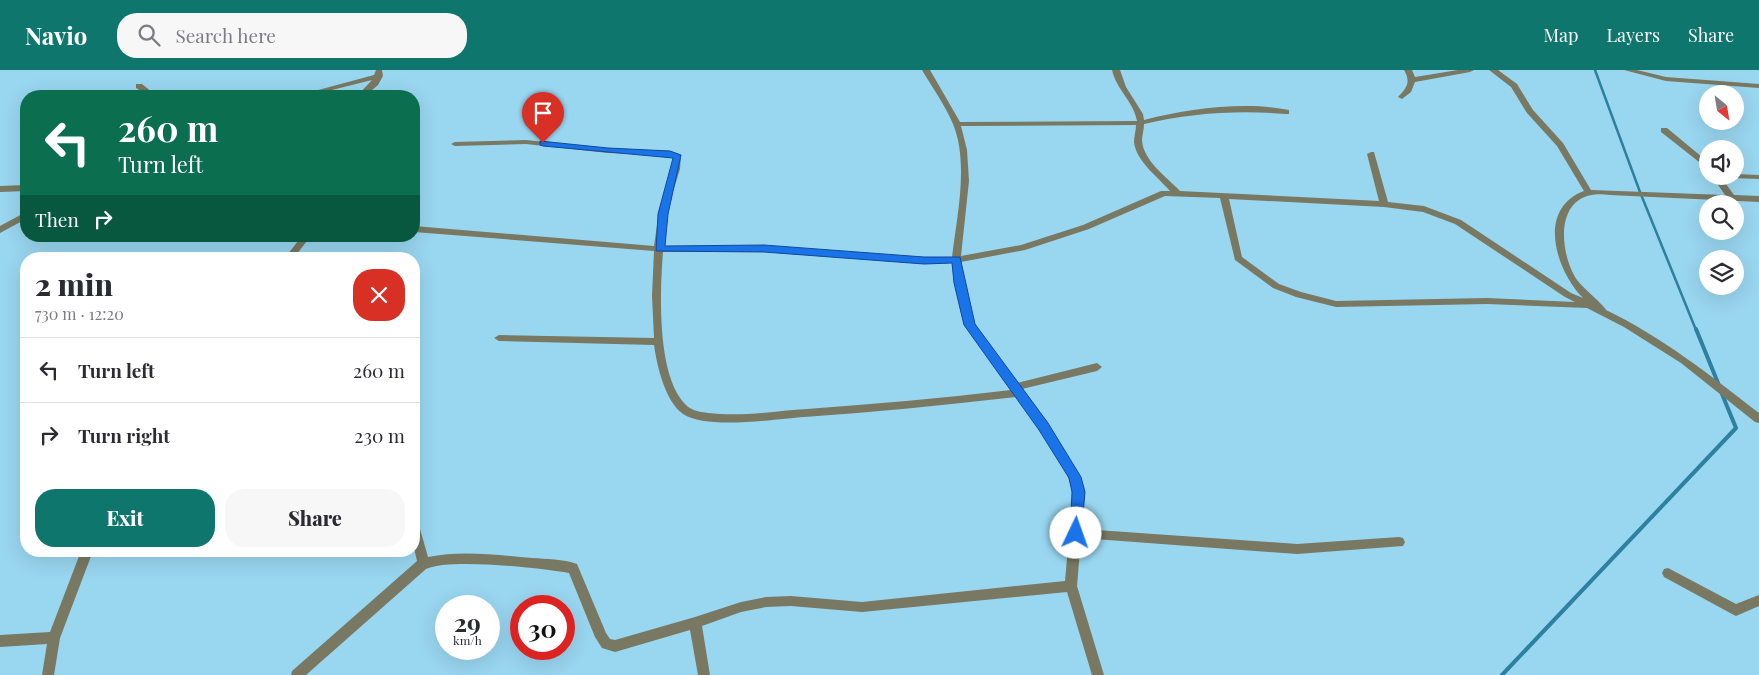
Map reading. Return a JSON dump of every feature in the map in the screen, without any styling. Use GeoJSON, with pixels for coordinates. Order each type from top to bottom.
{"type":"FeatureCollection","features":[{"type":"Feature","properties":{"kind":"street"},"geometry":{"type":"LineString","coordinates":[[926,70],[957,124],[965,169],[956,260],[959,283],[970,325],[1063,455],[1075,477],[1078,492],[1071,586],[1098,675]]}},
{"type":"Feature","properties":{"kind":"street"},"geometry":{"type":"LineString","coordinates":[[1116,70],[1117,78],[1139,115],[1141,123],[1138,139],[1144,156],[1177,193]]}},
{"type":"Feature","properties":{"kind":"street"},"geometry":{"type":"LineString","coordinates":[[1402,97],[1410,89],[1413,80],[1408,70]]}},
{"type":"Feature","properties":{"kind":"street"},"geometry":{"type":"LineString","coordinates":[[1413,80],[1470,70]]}},
{"type":"Feature","properties":{"kind":"street"},"geometry":{"type":"LineString","coordinates":[[1493,70],[1504,73],[1530,111],[1560,144],[1589,193]]}},
{"type":"Feature","properties":{"kind":"street"},"geometry":{"type":"LineString","coordinates":[[1628,70],[1666,79],[1759,86]]}},
{"type":"Feature","properties":{"kind":"street"},"geometry":{"type":"LineString","coordinates":[[321,90],[379,73]]}},
{"type":"Feature","properties":{"kind":"street"},"geometry":{"type":"LineString","coordinates":[[368,90],[375,84],[379,73]]}},
{"type":"Feature","properties":{"kind":"street"},"geometry":{"type":"LineString","coordinates":[[138,86],[144,90]]}},
{"type":"Feature","properties":{"kind":"street"},"geometry":{"type":"LineString","coordinates":[[957,124],[1141,123],[1169,117],[1232,109],[1286,112]]}},
{"type":"Feature","properties":{"kind":"street"},"geometry":{"type":"LineString","coordinates":[[1664,130],[1699,159]]}},
{"type":"Feature","properties":{"kind":"street"},"geometry":{"type":"LineString","coordinates":[[455,144],[534,143],[676,155],[678,158],[677,164],[663,214],[657,304],[658,342],[669,386],[688,412],[703,416],[749,417],[868,409],[1018,390],[1097,367]]}},
{"type":"Feature","properties":{"kind":"street"},"geometry":{"type":"LineString","coordinates":[[1371,154],[1384,204]]}},
{"type":"Feature","properties":{"kind":"street"},"geometry":{"type":"LineString","coordinates":[[1744,176],[1759,177]]}},
{"type":"Feature","properties":{"kind":"street"},"geometry":{"type":"LineString","coordinates":[[0,189],[20,188]]}},
{"type":"Feature","properties":{"kind":"street"},"geometry":{"type":"LineString","coordinates":[[1699,196],[1648,192],[1589,193],[1572,200],[1566,207],[1560,223],[1559,251],[1569,274],[1599,307],[1684,360],[1759,419]]}},
{"type":"Feature","properties":{"kind":"street"},"geometry":{"type":"LineString","coordinates":[[420,229],[660,249],[764,249],[924,261],[956,260],[1022,248],[1086,227],[1158,195],[1177,193],[1384,204],[1424,209],[1458,222],[1587,306],[1627,324]]}},
{"type":"Feature","properties":{"kind":"street"},"geometry":{"type":"LineString","coordinates":[[1224,196],[1238,258],[1276,286],[1309,298],[1346,304],[1487,301],[1587,306]]}},
{"type":"Feature","properties":{"kind":"street"},"geometry":{"type":"LineString","coordinates":[[1744,198],[1759,199]]}},
{"type":"Feature","properties":{"kind":"street"},"geometry":{"type":"LineString","coordinates":[[0,230],[20,218]]}},
{"type":"Feature","properties":{"kind":"street"},"geometry":{"type":"LineString","coordinates":[[293,252],[301,242]]}},
{"type":"Feature","properties":{"kind":"street"},"geometry":{"type":"LineString","coordinates":[[499,338],[658,342]]}},
{"type":"Feature","properties":{"kind":"street"},"geometry":{"type":"LineString","coordinates":[[1076,533],[1297,549],[1399,542]]}},
{"type":"Feature","properties":{"kind":"street"},"geometry":{"type":"LineString","coordinates":[[420,550],[424,564]]}},
{"type":"Feature","properties":{"kind":"street"},"geometry":{"type":"LineString","coordinates":[[48,675],[54,638],[85,557]]}},
{"type":"Feature","properties":{"kind":"street"},"geometry":{"type":"LineString","coordinates":[[298,675],[424,564],[448,560],[490,561],[573,568],[606,644],[615,646],[695,623],[741,607],[766,602],[791,601],[862,607],[1071,586]]}},
{"type":"Feature","properties":{"kind":"street"},"geometry":{"type":"LineString","coordinates":[[1668,573],[1736,610],[1759,600]]}},
{"type":"Feature","properties":{"kind":"street"},"geometry":{"type":"LineString","coordinates":[[695,623],[704,675]]}},
{"type":"Feature","properties":{"kind":"street"},"geometry":{"type":"LineString","coordinates":[[0,641],[54,638]]}},
{"type":"Feature","properties":{"kind":"waterway"},"geometry":{"type":"LineString","coordinates":[[1595,70],[1640,192],[1696,330]]}},
{"type":"Feature","properties":{"kind":"waterway"},"geometry":{"type":"LineString","coordinates":[[1696,329],[1718,383]]}},
{"type":"Feature","properties":{"kind":"waterway"},"geometry":{"type":"LineString","coordinates":[[1502,675],[1736,428],[1722,394]]}},
{"type":"Feature","properties":{"kind":"route"},"geometry":{"type":"LineString","coordinates":[[543,143],[608,151],[670,153],[678,157],[663,214],[660,249],[764,249],[924,261],[956,260],[959,283],[970,325],[1043,426],[1063,455],[1075,477],[1078,492],[1076,533]]}}]}
